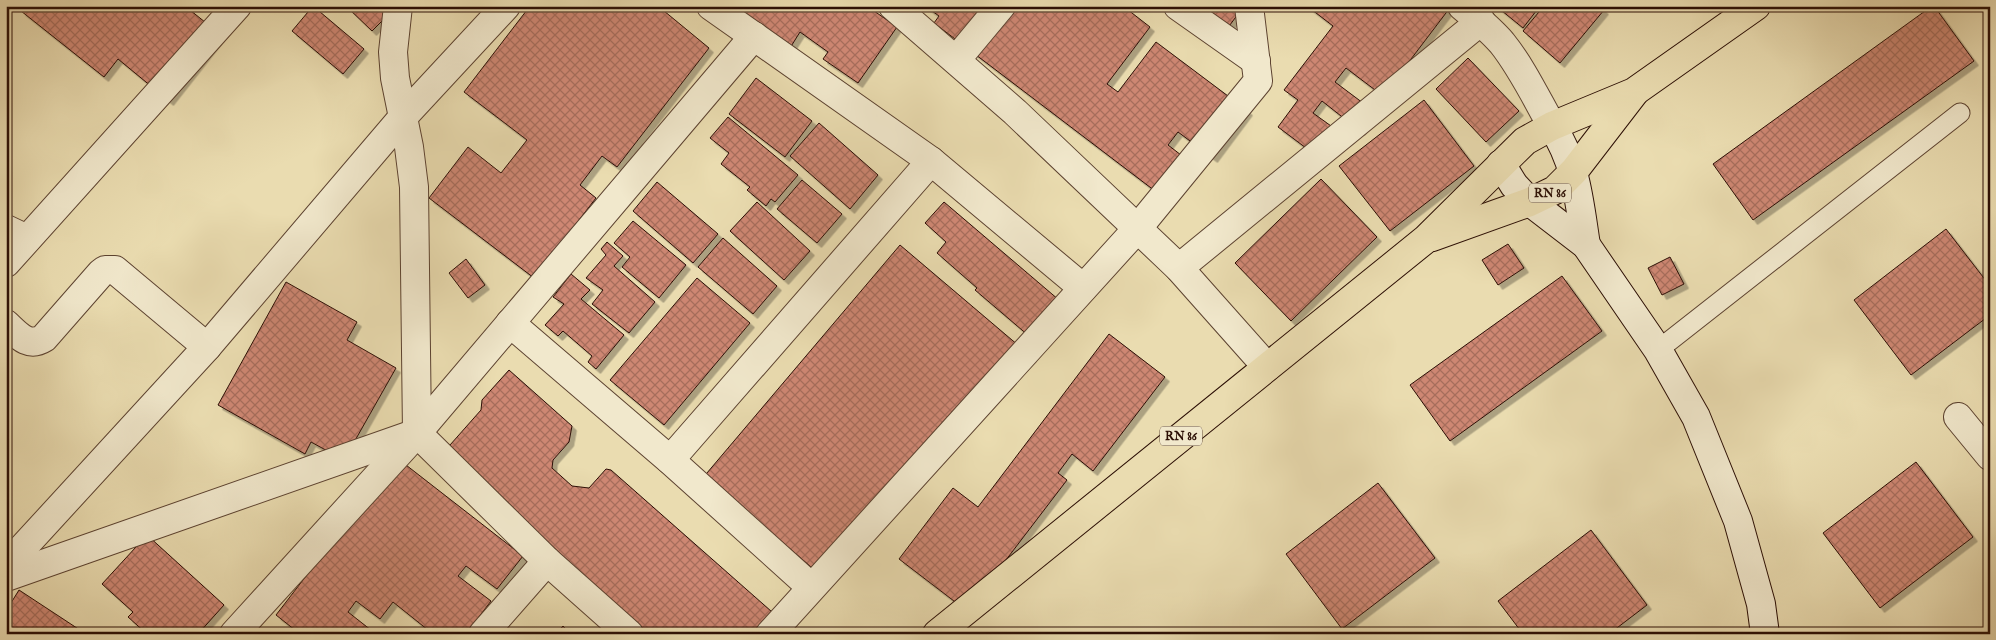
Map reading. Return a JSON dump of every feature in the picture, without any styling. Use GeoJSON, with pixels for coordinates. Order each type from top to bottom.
{"type":"FeatureCollection","features":[{"type":"Feature","properties":{"kind":"main road","name":"RN 86"},"geometry":{"type":"LineString","coordinates":[[937,634],[1426,239],[1525,142],[1552,126],[1634,92],[1756,6]]}},
{"type":"Feature","properties":{"kind":"main road","name":"RN 86"},"geometry":{"type":"LineString","coordinates":[[1426,239],[1530,202],[1555,190],[1574,171],[1634,92]]}},
{"type":"Feature","properties":{"kind":"street"},"geometry":{"type":"LineString","coordinates":[[6,263],[17,234],[237,6]]}},
{"type":"Feature","properties":{"kind":"street"},"geometry":{"type":"LineString","coordinates":[[398,6],[393,52],[395,78],[409,148],[414,187],[417,433],[547,561],[629,634]]}},
{"type":"Feature","properties":{"kind":"street"},"geometry":{"type":"LineString","coordinates":[[6,566],[207,347],[403,117],[506,6]]}},
{"type":"Feature","properties":{"kind":"street"},"geometry":{"type":"LineString","coordinates":[[711,6],[931,161],[1083,288]]}},
{"type":"Feature","properties":{"kind":"street"},"geometry":{"type":"LineString","coordinates":[[893,6],[1015,112],[1179,268],[1267,367]]}},
{"type":"Feature","properties":{"kind":"street"},"geometry":{"type":"LineString","coordinates":[[956,60],[1001,6]]}},
{"type":"Feature","properties":{"kind":"street"},"geometry":{"type":"LineString","coordinates":[[1178,6],[1256,61]]}},
{"type":"Feature","properties":{"kind":"street"},"geometry":{"type":"LineString","coordinates":[[770,634],[1137,229],[1258,81],[1249,6]]}},
{"type":"Feature","properties":{"kind":"street"},"geometry":{"type":"LineString","coordinates":[[1179,268],[1471,14],[1501,43],[1516,62],[1565,147],[1574,171],[1586,245]]}},
{"type":"Feature","properties":{"kind":"street"},"geometry":{"type":"LineString","coordinates":[[234,634],[417,433],[754,36]]}},
{"type":"Feature","properties":{"kind":"street"},"geometry":{"type":"LineString","coordinates":[[670,460],[931,161]]}},
{"type":"Feature","properties":{"kind":"street"},"geometry":{"type":"LineString","coordinates":[[1501,164],[1514,185],[1530,202],[1586,245],[1658,350],[1696,417],[1738,521],[1761,604],[1765,634]]}},
{"type":"Feature","properties":{"kind":"street"},"geometry":{"type":"LineString","coordinates":[[6,324],[24,340],[40,341],[101,273],[105,270],[115,270],[207,347]]}},
{"type":"Feature","properties":{"kind":"street"},"geometry":{"type":"LineString","coordinates":[[510,323],[670,460],[811,587]]}},
{"type":"Feature","properties":{"kind":"street"},"geometry":{"type":"LineString","coordinates":[[1958,417],[1990,456]]}},
{"type":"Feature","properties":{"kind":"street"},"geometry":{"type":"LineString","coordinates":[[6,577],[417,433]]}},
{"type":"Feature","properties":{"kind":"street"},"geometry":{"type":"LineString","coordinates":[[483,634],[547,561]]}},
{"type":"Feature","properties":{"kind":"lane"},"geometry":{"type":"LineString","coordinates":[[1658,350],[1960,113]]}},
{"type":"Feature","properties":{"kind":"building"},"geometry":{"type":"Polygon","coordinates":[[[25,6],[185,6],[221,35],[169,101],[118,59],[104,77],[21,11],[25,6]]]}},
{"type":"Feature","properties":{"kind":"building"},"geometry":{"type":"Polygon","coordinates":[[[313,6],[364,49],[343,74],[292,31],[313,6]]]}},
{"type":"Feature","properties":{"kind":"building"},"geometry":{"type":"Polygon","coordinates":[[[346,6],[383,6],[390,13],[372,31],[346,6]]]}},
{"type":"Feature","properties":{"kind":"building"},"geometry":{"type":"Polygon","coordinates":[[[530,6],[658,6],[709,48],[617,167],[602,156],[580,185],[596,198],[534,278],[429,198],[468,147],[501,173],[527,140],[464,92],[530,6]]]}},
{"type":"Feature","properties":{"kind":"building"},"geometry":{"type":"Polygon","coordinates":[[[742,6],[867,6],[897,27],[858,83],[823,59],[828,52],[800,32],[790,48],[738,12],[742,6]]]}},
{"type":"Feature","properties":{"kind":"building"},"geometry":{"type":"Polygon","coordinates":[[[925,6],[1123,6],[1150,27],[1107,84],[1118,92],[1156,42],[1248,111],[1213,158],[1178,132],[1168,145],[1181,155],[1155,191],[934,23],[939,16],[925,6]]]}},
{"type":"Feature","properties":{"kind":"building"},"geometry":{"type":"Polygon","coordinates":[[[1180,6],[1244,6],[1218,41],[1180,6]]]}},
{"type":"Feature","properties":{"kind":"building"},"geometry":{"type":"Polygon","coordinates":[[[1307,6],[1445,6],[1449,9],[1383,96],[1346,68],[1335,82],[1375,112],[1360,131],[1322,101],[1313,113],[1338,131],[1318,157],[1278,127],[1298,100],[1284,90],[1333,26],[1307,6]]]}},
{"type":"Feature","properties":{"kind":"building"},"geometry":{"type":"Polygon","coordinates":[[[1496,6],[1540,6],[1523,28],[1496,6]]]}},
{"type":"Feature","properties":{"kind":"building"},"geometry":{"type":"Polygon","coordinates":[[[1544,6],[1600,6],[1604,10],[1560,63],[1523,31],[1544,6]]]}},
{"type":"Feature","properties":{"kind":"building"},"geometry":{"type":"Polygon","coordinates":[[[1934,6],[1974,61],[1753,220],[1713,164],[1934,6]]]}},
{"type":"Feature","properties":{"kind":"building"},"geometry":{"type":"Polygon","coordinates":[[[1468,58],[1519,111],[1486,142],[1436,89],[1468,58]]]}},
{"type":"Feature","properties":{"kind":"building"},"geometry":{"type":"Polygon","coordinates":[[[756,78],[812,121],[785,157],[729,114],[756,78]]]}},
{"type":"Feature","properties":{"kind":"building"},"geometry":{"type":"Polygon","coordinates":[[[1424,100],[1474,166],[1390,231],[1339,166],[1424,100]]]}},
{"type":"Feature","properties":{"kind":"building"},"geometry":{"type":"Polygon","coordinates":[[[728,117],[798,175],[775,202],[771,199],[766,206],[747,190],[750,187],[721,164],[729,153],[710,138],[728,117]]]}},
{"type":"Feature","properties":{"kind":"building"},"geometry":{"type":"Polygon","coordinates":[[[819,123],[878,175],[850,209],[790,156],[819,123]]]}},
{"type":"Feature","properties":{"kind":"building"},"geometry":{"type":"Polygon","coordinates":[[[1321,179],[1377,237],[1291,321],[1235,263],[1321,179]]]}},
{"type":"Feature","properties":{"kind":"building"},"geometry":{"type":"Polygon","coordinates":[[[802,180],[842,214],[817,243],[777,209],[802,180]]]}},
{"type":"Feature","properties":{"kind":"building"},"geometry":{"type":"Polygon","coordinates":[[[657,182],[718,234],[693,263],[633,211],[657,182]]]}},
{"type":"Feature","properties":{"kind":"building"},"geometry":{"type":"Polygon","coordinates":[[[757,202],[810,251],[784,280],[730,231],[757,202]]]}},
{"type":"Feature","properties":{"kind":"building"},"geometry":{"type":"Polygon","coordinates":[[[944,202],[1066,306],[1036,342],[975,290],[977,288],[937,253],[946,242],[925,223],[944,202]]]}},
{"type":"Feature","properties":{"kind":"building"},"geometry":{"type":"Polygon","coordinates":[[[633,221],[686,265],[659,298],[622,267],[630,257],[614,243],[633,221]]]}},
{"type":"Feature","properties":{"kind":"building"},"geometry":{"type":"Polygon","coordinates":[[[1946,229],[1990,286],[1990,315],[1911,375],[1854,300],[1946,229]]]}},
{"type":"Feature","properties":{"kind":"building"},"geometry":{"type":"Polygon","coordinates":[[[723,238],[777,286],[753,314],[698,267],[723,238]]]}},
{"type":"Feature","properties":{"kind":"building"},"geometry":{"type":"Polygon","coordinates":[[[607,242],[623,256],[614,266],[655,302],[629,333],[592,304],[603,290],[586,278],[606,255],[601,249],[607,242]]]}},
{"type":"Feature","properties":{"kind":"building"},"geometry":{"type":"Polygon","coordinates":[[[1508,244],[1524,268],[1498,285],[1482,260],[1508,244]]]}},
{"type":"Feature","properties":{"kind":"building"},"geometry":{"type":"Polygon","coordinates":[[[900,245],[1032,357],[818,573],[773,534],[769,538],[701,480],[900,245]]]}},
{"type":"Feature","properties":{"kind":"building"},"geometry":{"type":"Polygon","coordinates":[[[1670,257],[1684,284],[1662,295],[1648,268],[1670,257]]]}},
{"type":"Feature","properties":{"kind":"building"},"geometry":{"type":"Polygon","coordinates":[[[466,259],[485,285],[468,298],[449,273],[466,259]]]}},
{"type":"Feature","properties":{"kind":"building"},"geometry":{"type":"Polygon","coordinates":[[[571,274],[590,290],[581,299],[624,335],[596,369],[588,362],[592,356],[563,331],[558,336],[545,325],[564,304],[553,297],[571,274]]]}},
{"type":"Feature","properties":{"kind":"building"},"geometry":{"type":"Polygon","coordinates":[[[1562,276],[1602,331],[1450,441],[1410,385],[1562,276]]]}},
{"type":"Feature","properties":{"kind":"building"},"geometry":{"type":"Polygon","coordinates":[[[697,278],[750,323],[664,425],[610,380],[697,278]]]}},
{"type":"Feature","properties":{"kind":"building"},"geometry":{"type":"Polygon","coordinates":[[[286,282],[357,322],[347,340],[396,368],[344,460],[311,442],[305,454],[218,405],[286,282]]]}},
{"type":"Feature","properties":{"kind":"building"},"geometry":{"type":"Polygon","coordinates":[[[1109,334],[1165,377],[1093,471],[1072,454],[1058,473],[1067,480],[967,611],[899,559],[953,488],[978,507],[1109,334]]]}},
{"type":"Feature","properties":{"kind":"building"},"geometry":{"type":"Polygon","coordinates":[[[509,370],[572,426],[569,442],[553,460],[552,468],[572,486],[589,488],[606,469],[611,470],[780,619],[768,634],[642,634],[446,474],[450,445],[481,410],[482,400],[509,370]]]}},
{"type":"Feature","properties":{"kind":"building"},"geometry":{"type":"Polygon","coordinates":[[[397,458],[523,556],[497,589],[466,566],[458,576],[491,601],[466,634],[433,634],[393,602],[380,619],[356,601],[348,612],[376,634],[300,634],[276,615],[397,458]]]}},
{"type":"Feature","properties":{"kind":"building"},"geometry":{"type":"Polygon","coordinates":[[[1916,462],[1973,537],[1880,608],[1823,533],[1916,462]]]}},
{"type":"Feature","properties":{"kind":"building"},"geometry":{"type":"Polygon","coordinates":[[[1378,483],[1435,558],[1342,629],[1286,554],[1378,483]]]}},
{"type":"Feature","properties":{"kind":"building"},"geometry":{"type":"Polygon","coordinates":[[[1591,530],[1647,605],[1609,634],[1523,634],[1498,601],[1591,530]]]}},
{"type":"Feature","properties":{"kind":"building"},"geometry":{"type":"Polygon","coordinates":[[[147,535],[224,605],[198,634],[147,634],[128,617],[133,612],[102,584],[147,535]]]}},
{"type":"Feature","properties":{"kind":"building"},"geometry":{"type":"Polygon","coordinates":[[[19,590],[86,634],[6,634],[6,611],[19,590]]]}},
{"type":"Feature","properties":{"kind":"building"},"geometry":{"type":"Polygon","coordinates":[[[563,626],[571,634],[555,634],[563,626]]]}}]}
